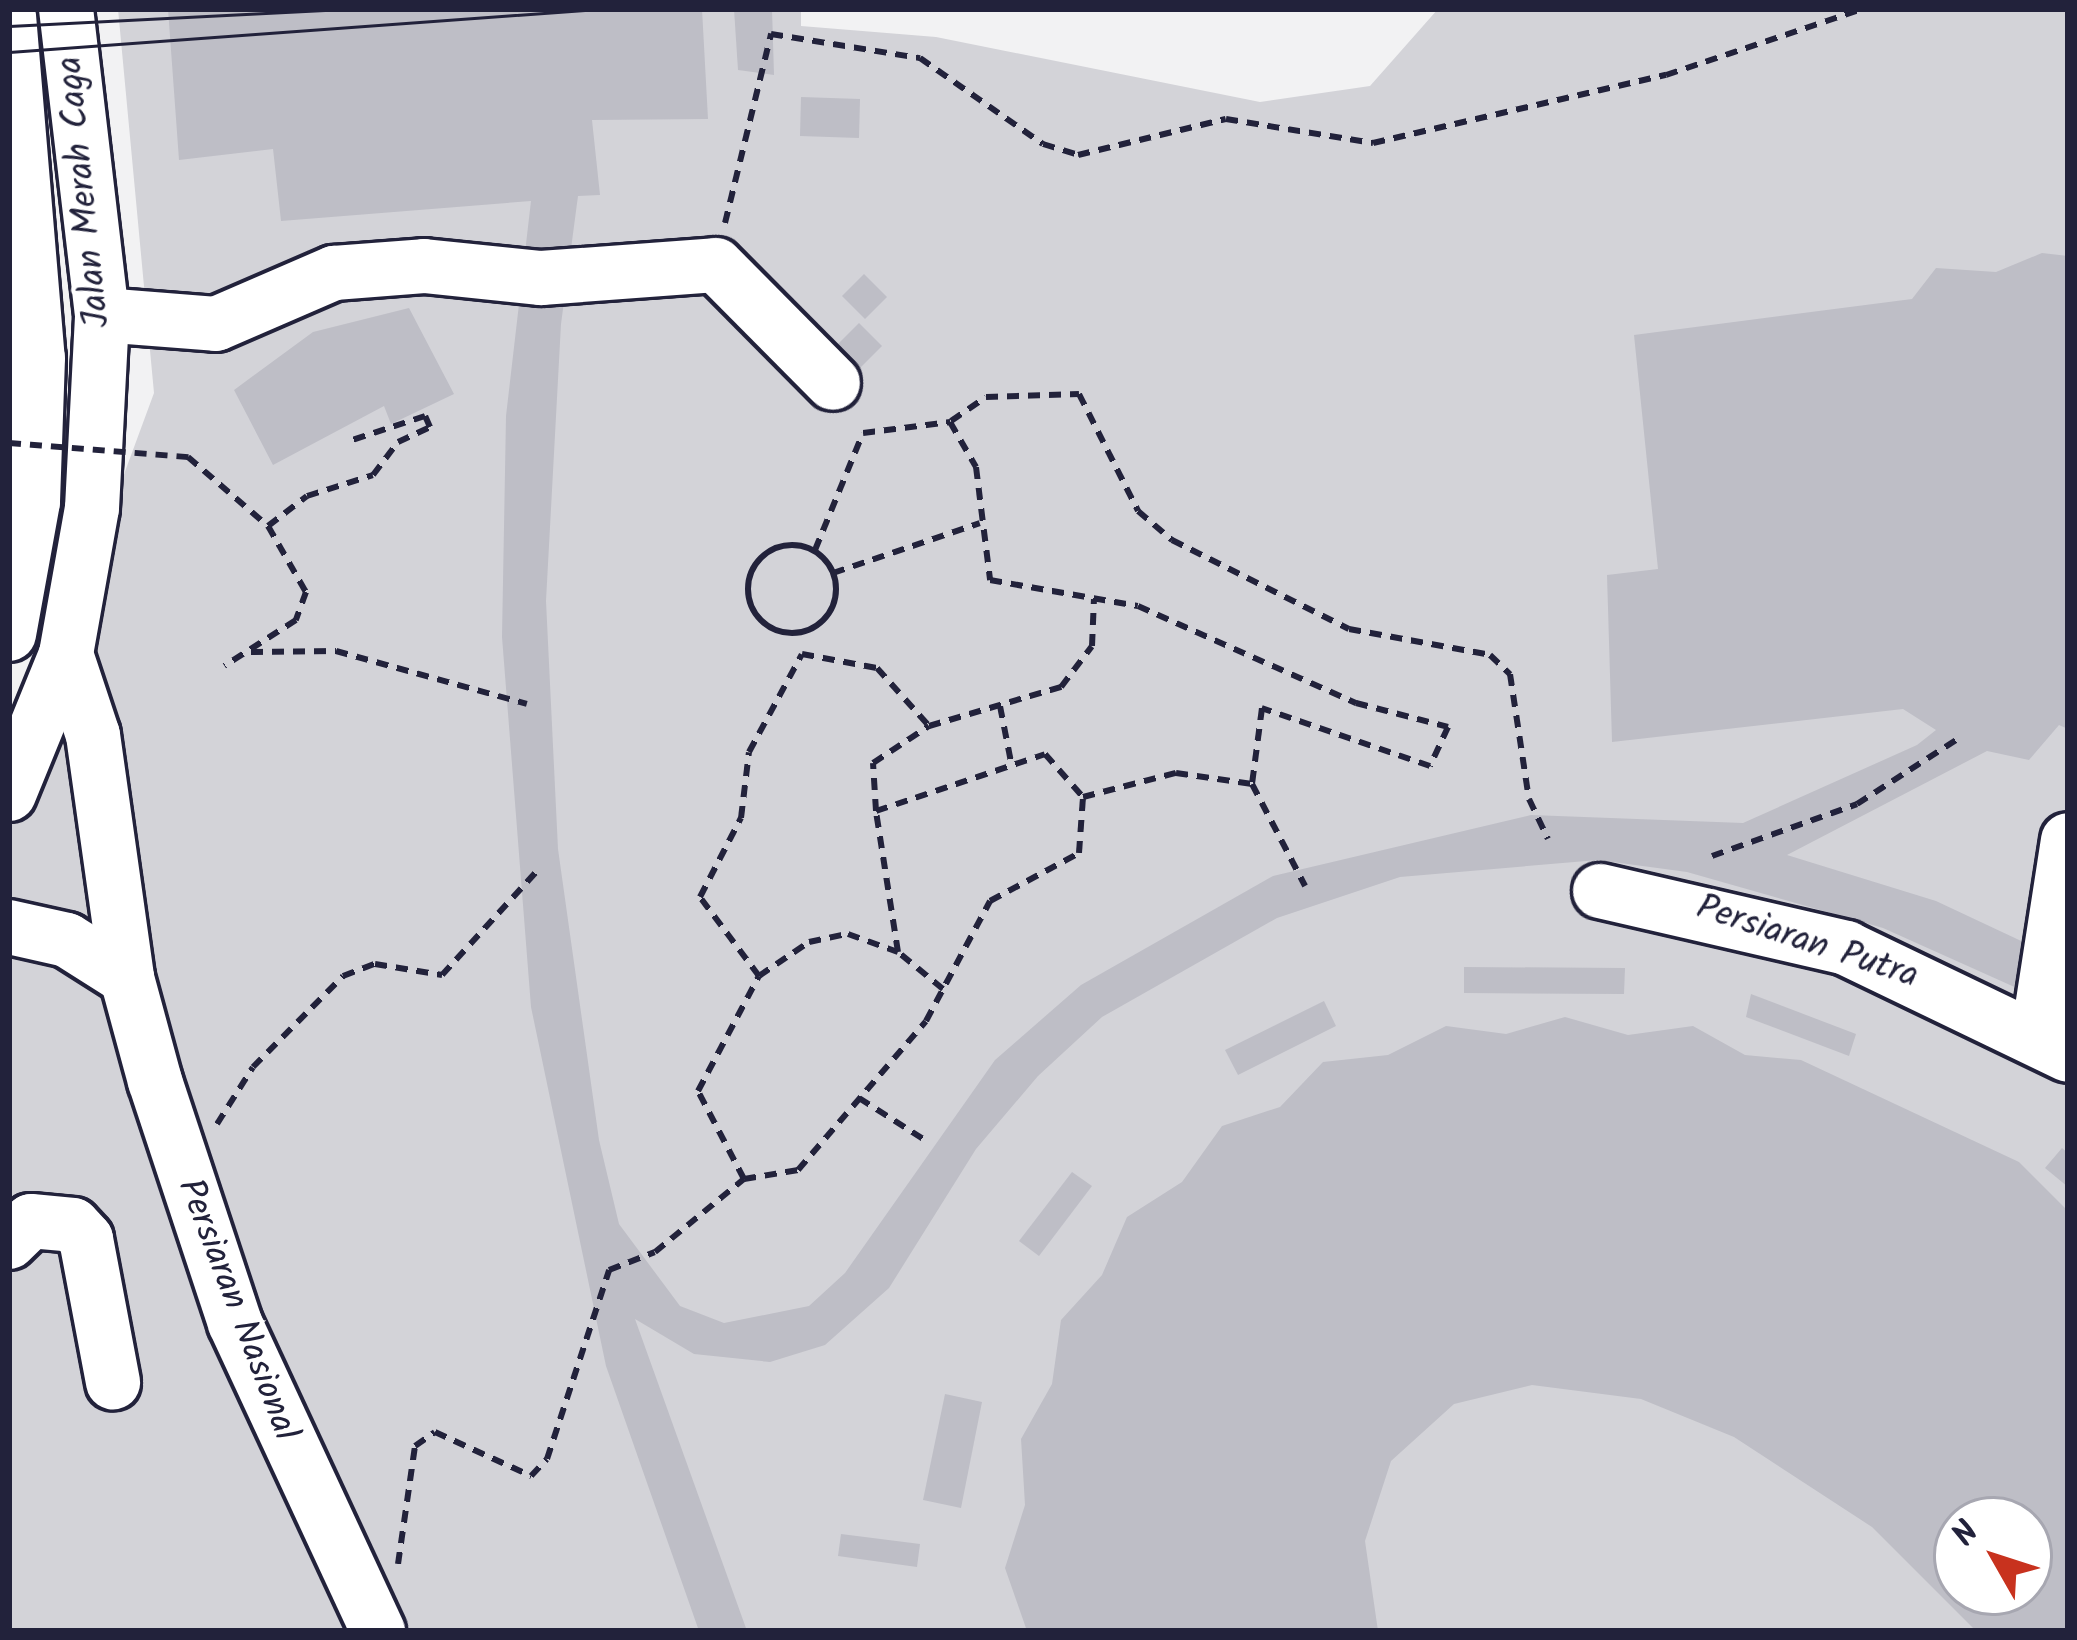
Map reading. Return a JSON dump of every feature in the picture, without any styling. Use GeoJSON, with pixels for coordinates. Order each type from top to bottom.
{"type":"FeatureCollection","features":[{"type":"Feature","properties":{"kind":"street","name":"Jalan Merah Caga"},"geometry":{"type":"LineString","coordinates":[[9,794],[67,654],[92,508],[102,315],[66,9]]}},
{"type":"Feature","properties":{"kind":"street","name":"Jalan Merah Caga"},"geometry":{"type":"LineString","coordinates":[[9,16],[38,358],[33,502],[9,634]]}},
{"type":"Feature","properties":{"kind":"street"},"geometry":{"type":"LineString","coordinates":[[102,315],[216,324],[334,273],[424,266],[541,278],[716,265],[832,383]]}},
{"type":"Feature","properties":{"kind":"street","name":"Persiaran Nasional"},"geometry":{"type":"LineString","coordinates":[[67,654],[93,735],[127,978],[235,1323],[378,1631]]}},
{"type":"Feature","properties":{"kind":"street"},"geometry":{"type":"LineString","coordinates":[[2053,1044],[2068,840]]}},
{"type":"Feature","properties":{"kind":"street","name":"Persiaran Putra"},"geometry":{"type":"LineString","coordinates":[[1600,891],[1846,948],[2053,1044]]}},
{"type":"Feature","properties":{"kind":"street"},"geometry":{"type":"LineString","coordinates":[[9,927],[67,940],[127,978]]}},
{"type":"Feature","properties":{"kind":"street"},"geometry":{"type":"LineString","coordinates":[[9,1242],[31,1221],[73,1225],[86,1239],[112,1382]]}},
{"type":"Feature","properties":{"kind":"path"},"geometry":{"type":"LineString","coordinates":[[716,265],[771,34],[920,58],[1042,144],[1078,155],[1226,118],[1373,143],[1666,75],[1862,9]]}},
{"type":"Feature","properties":{"kind":"path"},"geometry":{"type":"LineString","coordinates":[[815,550],[863,433],[950,422],[986,397],[1079,394],[1138,511],[1172,540],[1349,629],[1490,655],[1510,674],[1529,799],[1548,839]]}},
{"type":"Feature","properties":{"kind":"path"},"geometry":{"type":"LineString","coordinates":[[268,526],[307,496],[373,475],[398,442],[430,427],[425,416],[352,440]]}},
{"type":"Feature","properties":{"kind":"path"},"geometry":{"type":"LineString","coordinates":[[950,422],[976,466],[990,580],[1138,606],[1356,703],[1448,727],[1430,766],[1262,707],[1252,784],[1305,886]]}},
{"type":"Feature","properties":{"kind":"path"},"geometry":{"type":"LineString","coordinates":[[9,443],[188,458],[268,526],[306,592],[296,620],[224,666]]}},
{"type":"Feature","properties":{"kind":"path"},"geometry":{"type":"LineString","coordinates":[[833,573],[980,523]]}},
{"type":"Feature","properties":{"kind":"path"},"geometry":{"type":"LineString","coordinates":[[772,549],[815,550],[833,573],[827,616],[799,633],[763,623],[748,584],[772,549]]}},
{"type":"Feature","properties":{"kind":"path"},"geometry":{"type":"LineString","coordinates":[[898,952],[873,763],[928,726],[1061,686],[1092,646],[1094,599]]}},
{"type":"Feature","properties":{"kind":"path"},"geometry":{"type":"LineString","coordinates":[[759,976],[700,897],[741,818],[749,752],[802,654],[799,633]]}},
{"type":"Feature","properties":{"kind":"path"},"geometry":{"type":"LineString","coordinates":[[247,652],[336,651],[526,704]]}},
{"type":"Feature","properties":{"kind":"path"},"geometry":{"type":"LineString","coordinates":[[802,654],[877,668],[928,726]]}},
{"type":"Feature","properties":{"kind":"path"},"geometry":{"type":"LineString","coordinates":[[1000,705],[1012,767]]}},
{"type":"Feature","properties":{"kind":"path"},"geometry":{"type":"LineString","coordinates":[[1712,856],[1857,804],[1956,740]]}},
{"type":"Feature","properties":{"kind":"path"},"geometry":{"type":"LineString","coordinates":[[398,1569],[415,1446],[435,1432],[531,1476],[547,1459],[609,1270],[655,1252],[744,1179],[798,1170],[943,989],[990,901],[1078,853],[1083,797],[1046,754],[876,811]]}},
{"type":"Feature","properties":{"kind":"path"},"geometry":{"type":"LineString","coordinates":[[1083,797],[1176,773],[1252,784]]}},
{"type":"Feature","properties":{"kind":"path"},"geometry":{"type":"LineString","coordinates":[[213,1129],[253,1067],[343,976],[375,964],[442,975],[536,872]]}},
{"type":"Feature","properties":{"kind":"path"},"geometry":{"type":"LineString","coordinates":[[744,1179],[698,1091],[759,976],[809,941],[848,934],[898,952],[943,989]]}},
{"type":"Feature","properties":{"kind":"path"},"geometry":{"type":"LineString","coordinates":[[860,1098],[925,1140]]}},
{"type":"Feature","properties":{"kind":"shaded area"},"geometry":{"type":"Polygon","coordinates":[[[118,9],[801,9],[801,26],[936,37],[1260,102],[1370,86],[1438,9],[2068,9],[2068,1631],[9,1631],[9,786],[154,393],[118,9]]]}},
{"type":"Feature","properties":{"kind":"building"},"geometry":{"type":"Polygon","coordinates":[[[168,9],[702,9],[708,119],[592,120],[600,195],[578,196],[561,324],[546,601],[558,849],[599,1140],[619,1224],[680,1306],[724,1323],[809,1306],[845,1273],[995,1060],[1081,985],[1273,876],[1531,815],[1743,823],[1917,745],[1936,730],[1903,709],[1612,742],[1607,575],[1658,569],[1634,335],[1912,299],[1936,268],[1996,272],[2042,253],[2068,256],[2068,729],[2059,725],[2029,760],[1987,751],[1787,855],[1936,901],[2068,963],[2068,1011],[1883,928],[1687,872],[1598,860],[1400,877],[1277,918],[1102,1017],[1038,1076],[976,1149],[889,1288],[825,1345],[770,1362],[694,1354],[635,1319],[747,1631],[699,1631],[606,1366],[531,1007],[502,637],[506,416],[531,201],[281,221],[273,149],[179,160],[168,9]]]}},
{"type":"Feature","properties":{"kind":"building"},"geometry":{"type":"Polygon","coordinates":[[[734,9],[772,9],[774,75],[738,70],[734,9]]]}},
{"type":"Feature","properties":{"kind":"building"},"geometry":{"type":"Polygon","coordinates":[[[801,97],[860,99],[859,138],[800,136],[801,97]]]}},
{"type":"Feature","properties":{"kind":"building"},"geometry":{"type":"Polygon","coordinates":[[[864,274],[887,297],[865,319],[842,296],[864,274]]]}},
{"type":"Feature","properties":{"kind":"building"},"geometry":{"type":"Polygon","coordinates":[[[409,308],[454,394],[391,424],[384,406],[273,465],[234,390],[313,332],[409,308]]]}},
{"type":"Feature","properties":{"kind":"building"},"geometry":{"type":"Polygon","coordinates":[[[859,323],[882,346],[860,368],[837,345],[859,323]]]}},
{"type":"Feature","properties":{"kind":"building"},"geometry":{"type":"Polygon","coordinates":[[[1464,967],[1625,968],[1624,994],[1464,993],[1464,967]]]}},
{"type":"Feature","properties":{"kind":"building"},"geometry":{"type":"Polygon","coordinates":[[[1751,994],[1856,1034],[1849,1056],[1746,1017],[1751,994]]]}},
{"type":"Feature","properties":{"kind":"building"},"geometry":{"type":"Polygon","coordinates":[[[1324,1001],[1336,1026],[1238,1075],[1225,1050],[1324,1001]]]}},
{"type":"Feature","properties":{"kind":"building"},"geometry":{"type":"Polygon","coordinates":[[[1565,1017],[1628,1035],[1693,1026],[1745,1055],[1801,1060],[2019,1162],[2068,1211],[2068,1631],[1976,1631],[1961,1616],[2053,1616],[2053,1496],[1933,1496],[1933,1588],[1872,1527],[1734,1437],[1641,1399],[1532,1385],[1454,1404],[1391,1461],[1365,1541],[1378,1631],[1027,1631],[1005,1568],[1025,1505],[1021,1439],[1052,1384],[1061,1320],[1102,1275],[1127,1217],[1182,1182],[1222,1126],[1280,1107],[1323,1062],[1388,1055],[1446,1026],[1506,1034],[1565,1017]]]}},
{"type":"Feature","properties":{"kind":"building"},"geometry":{"type":"Polygon","coordinates":[[[2062,1148],[2068,1153],[2068,1187],[2045,1168],[2062,1148]]]}},
{"type":"Feature","properties":{"kind":"building"},"geometry":{"type":"Polygon","coordinates":[[[1072,1172],[1092,1186],[1039,1256],[1019,1241],[1072,1172]]]}},
{"type":"Feature","properties":{"kind":"building"},"geometry":{"type":"Polygon","coordinates":[[[945,1394],[982,1402],[961,1508],[923,1500],[945,1394]]]}},
{"type":"Feature","properties":{"kind":"building"},"geometry":{"type":"Polygon","coordinates":[[[841,1534],[920,1544],[917,1567],[838,1556],[841,1534]]]}},
{"type":"Feature","properties":{"kind":"tram line"},"geometry":{"type":"LineString","coordinates":[[9,26],[340,9]]}},
{"type":"Feature","properties":{"kind":"tram line"},"geometry":{"type":"LineString","coordinates":[[9,52],[598,9]]}}]}
